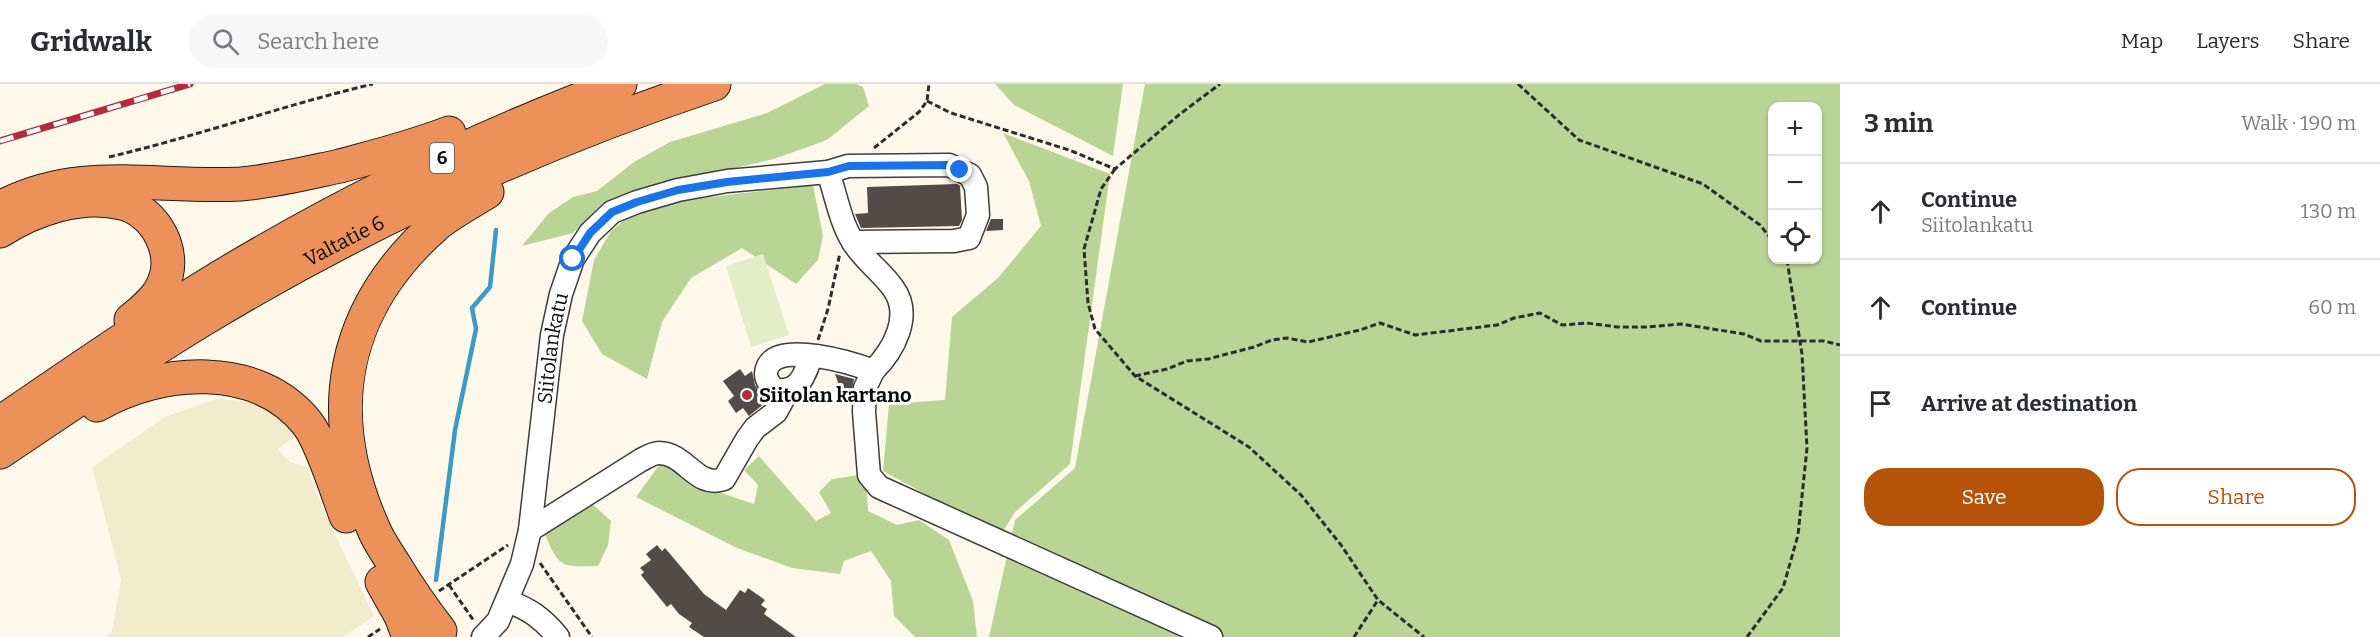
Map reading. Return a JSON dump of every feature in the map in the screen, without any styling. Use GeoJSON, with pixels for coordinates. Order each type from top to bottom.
{"type":"FeatureCollection","features":[{"type":"Feature","properties":{"kind":"highway"},"geometry":{"type":"LineString","coordinates":[[0,208],[41,190],[91,181],[213,185],[301,175],[409,149],[549,94],[618,84]]}},
{"type":"Feature","properties":{"kind":"highway","name":"Valtatie 6"},"geometry":{"type":"LineString","coordinates":[[0,452],[105,381],[204,319],[283,258],[429,164],[546,112],[618,84]]}},
{"type":"Feature","properties":{"kind":"highway","name":"Valtatie 6"},"geometry":{"type":"LineString","coordinates":[[0,422],[194,294],[386,220],[532,152],[714,84]]}},
{"type":"Feature","properties":{"kind":"highway"},"geometry":{"type":"LineString","coordinates":[[417,622],[376,535],[355,483],[345,430],[344,396],[350,361],[362,323],[383,285],[405,256],[439,223],[487,192],[582,146],[733,84]]}},
{"type":"Feature","properties":{"kind":"highway"},"geometry":{"type":"LineString","coordinates":[[0,231],[15,221],[38,211],[62,205],[96,201],[122,203],[148,216],[156,226],[165,248],[167,267],[164,284],[156,297],[125,327],[0,422]]}},
{"type":"Feature","properties":{"kind":"highway"},"geometry":{"type":"LineString","coordinates":[[0,463],[108,399],[146,384],[178,378],[209,377],[265,389],[288,404],[308,424],[351,527],[417,622]]}},
{"type":"Feature","properties":{"kind":"street","name":"Siitolankatu"},"geometry":{"type":"LineString","coordinates":[[484,637],[498,621],[522,564],[528,537],[552,335],[561,294],[573,259],[590,233],[612,212],[637,202],[678,190],[727,182],[838,169],[949,165],[970,176],[976,187],[978,215],[969,238],[954,241],[849,235]]}},
{"type":"Feature","properties":{"kind":"street"},"geometry":{"type":"LineString","coordinates":[[838,169],[838,200],[849,235],[860,253],[894,289],[901,308],[900,324],[892,348],[873,371],[865,388],[864,412],[870,476],[879,487],[1211,637]]}},
{"type":"Feature","properties":{"kind":"street"},"geometry":{"type":"LineString","coordinates":[[787,392],[775,390],[767,382],[766,371],[771,360],[781,355],[795,354],[855,364],[873,371]]}},
{"type":"Feature","properties":{"kind":"street"},"geometry":{"type":"LineString","coordinates":[[528,537],[641,460],[657,453],[672,455],[703,479],[715,482],[724,479],[755,428],[776,412],[787,392],[796,386],[806,373],[811,357]]}},
{"type":"Feature","properties":{"kind":"street"},"geometry":{"type":"LineString","coordinates":[[507,601],[528,608],[558,637]]}},
{"type":"Feature","properties":{"kind":"path"},"geometry":{"type":"LineString","coordinates":[[106,158],[163,145],[338,92],[373,84]]}},
{"type":"Feature","properties":{"kind":"path"},"geometry":{"type":"LineString","coordinates":[[838,169],[870,151],[919,112],[927,101],[929,84]]}},
{"type":"Feature","properties":{"kind":"path"},"geometry":{"type":"LineString","coordinates":[[1220,84],[1180,114],[1115,169],[1101,189],[1084,249],[1088,303],[1095,329],[1135,376],[1249,447],[1301,495],[1341,545],[1378,600],[1424,637]]}},
{"type":"Feature","properties":{"kind":"path"},"geometry":{"type":"LineString","coordinates":[[1518,84],[1580,140],[1703,184],[1761,225],[1768,234]]}},
{"type":"Feature","properties":{"kind":"path"},"geometry":{"type":"LineString","coordinates":[[927,101],[951,113],[1069,150],[1115,169]]}},
{"type":"Feature","properties":{"kind":"path"},"geometry":{"type":"LineString","coordinates":[[811,357],[828,309],[849,235]]}},
{"type":"Feature","properties":{"kind":"path"},"geometry":{"type":"LineString","coordinates":[[1747,637],[1783,588],[1798,535],[1807,448],[1800,342],[1788,264]]}},
{"type":"Feature","properties":{"kind":"path"},"geometry":{"type":"LineString","coordinates":[[1135,376],[1167,369],[1187,361],[1208,359],[1254,347],[1272,340],[1287,338],[1308,342],[1380,323],[1415,335],[1497,325],[1514,318],[1540,313],[1562,325],[1586,323],[1618,327],[1646,327],[1681,324],[1744,334],[1761,341],[1824,341],[1840,345]]}},
{"type":"Feature","properties":{"kind":"path"},"geometry":{"type":"LineString","coordinates":[[368,637],[417,622],[449,585],[528,537],[592,637]]}},
{"type":"Feature","properties":{"kind":"path"},"geometry":{"type":"LineString","coordinates":[[449,585],[484,637]]}},
{"type":"Feature","properties":{"kind":"path"},"geometry":{"type":"LineString","coordinates":[[1354,637],[1378,600]]}},
{"type":"Feature","properties":{"kind":"shaded area"},"geometry":{"type":"Polygon","coordinates":[[[216,399],[246,401],[273,414],[296,435],[278,449],[290,462],[307,467],[322,507],[374,616],[343,637],[107,637],[112,631],[121,580],[92,467],[167,416],[216,399]]]}},
{"type":"Feature","properties":{"kind":"green space"},"geometry":{"type":"Polygon","coordinates":[[[825,84],[856,84],[863,87],[869,106],[827,140],[774,159],[644,189],[603,203],[573,233],[522,246],[549,213],[573,197],[597,191],[634,162],[670,142],[767,113],[825,84]]]}},
{"type":"Feature","properties":{"kind":"green space"},"geometry":{"type":"Polygon","coordinates":[[[995,84],[1123,84],[1113,156],[1014,105],[995,84]]]}},
{"type":"Feature","properties":{"kind":"green space"},"geometry":{"type":"Polygon","coordinates":[[[1145,84],[1840,84],[1840,637],[989,637],[1015,520],[1075,468],[1145,84]]]}},
{"type":"Feature","properties":{"kind":"green space"},"geometry":{"type":"Polygon","coordinates":[[[1003,133],[1110,174],[1070,464],[1015,512],[1001,535],[883,471],[889,404],[945,400],[952,317],[998,278],[1041,226],[1029,181],[1003,133]]]}},
{"type":"Feature","properties":{"kind":"green space"},"geometry":{"type":"Polygon","coordinates":[[[813,185],[823,236],[818,260],[796,284],[742,248],[691,278],[662,322],[647,379],[602,354],[582,321],[594,260],[611,231],[642,205],[813,185]]]}},
{"type":"Feature","properties":{"kind":"green space"},"geometry":{"type":"Polygon","coordinates":[[[763,254],[789,335],[751,347],[726,266],[763,254]]]}},
{"type":"Feature","properties":{"kind":"green space"},"geometry":{"type":"Polygon","coordinates":[[[759,456],[816,521],[831,513],[819,492],[832,479],[859,475],[867,493],[868,511],[897,525],[919,520],[949,540],[973,601],[977,637],[915,637],[894,616],[891,581],[871,551],[844,561],[840,574],[792,568],[737,548],[636,497],[663,460],[701,486],[754,504],[758,485],[744,470],[759,456]]]}},
{"type":"Feature","properties":{"kind":"green space"},"geometry":{"type":"Polygon","coordinates":[[[590,502],[611,521],[608,545],[598,566],[576,566],[562,563],[553,553],[544,532],[590,502]]]}},
{"type":"Feature","properties":{"kind":"building"},"geometry":{"type":"Polygon","coordinates":[[[957,184],[960,186],[962,220],[959,226],[861,228],[855,214],[868,213],[867,187],[957,184]]]}},
{"type":"Feature","properties":{"kind":"building"},"geometry":{"type":"Polygon","coordinates":[[[991,219],[1003,219],[1003,230],[986,231],[991,219]]]}},
{"type":"Feature","properties":{"kind":"building","name":"Siitolan kartano"},"geometry":{"type":"Polygon","coordinates":[[[740,369],[745,376],[752,371],[755,385],[766,402],[749,416],[743,408],[736,413],[728,401],[734,396],[723,381],[740,369]]]}},
{"type":"Feature","properties":{"kind":"building"},"geometry":{"type":"Polygon","coordinates":[[[835,374],[854,379],[851,396],[844,399],[835,374]]]}},
{"type":"Feature","properties":{"kind":"building"},"geometry":{"type":"Polygon","coordinates":[[[657,545],[662,551],[665,548],[704,594],[726,610],[740,590],[745,593],[748,588],[765,600],[761,605],[767,609],[764,614],[796,637],[704,637],[689,627],[692,623],[679,614],[671,604],[667,607],[641,575],[644,572],[640,568],[651,560],[646,554],[657,545]]]}},
{"type":"Feature","properties":{"kind":"waterway"},"geometry":{"type":"LineString","coordinates":[[436,580],[455,430],[476,329],[472,308],[490,287],[496,230]]}},
{"type":"Feature","properties":{"kind":"railway"},"geometry":{"type":"LineString","coordinates":[[0,141],[190,84]]}},
{"type":"Feature","properties":{"kind":"place","name":"Siitolan kartano"},"geometry":{"type":"Point","coordinates":[747,395]}},
{"type":"Feature","properties":{"kind":"route"},"geometry":{"type":"LineString","coordinates":[[573,259],[590,233],[612,212],[678,190],[785,175],[828,172],[849,166],[949,165],[960,170]]}}]}
